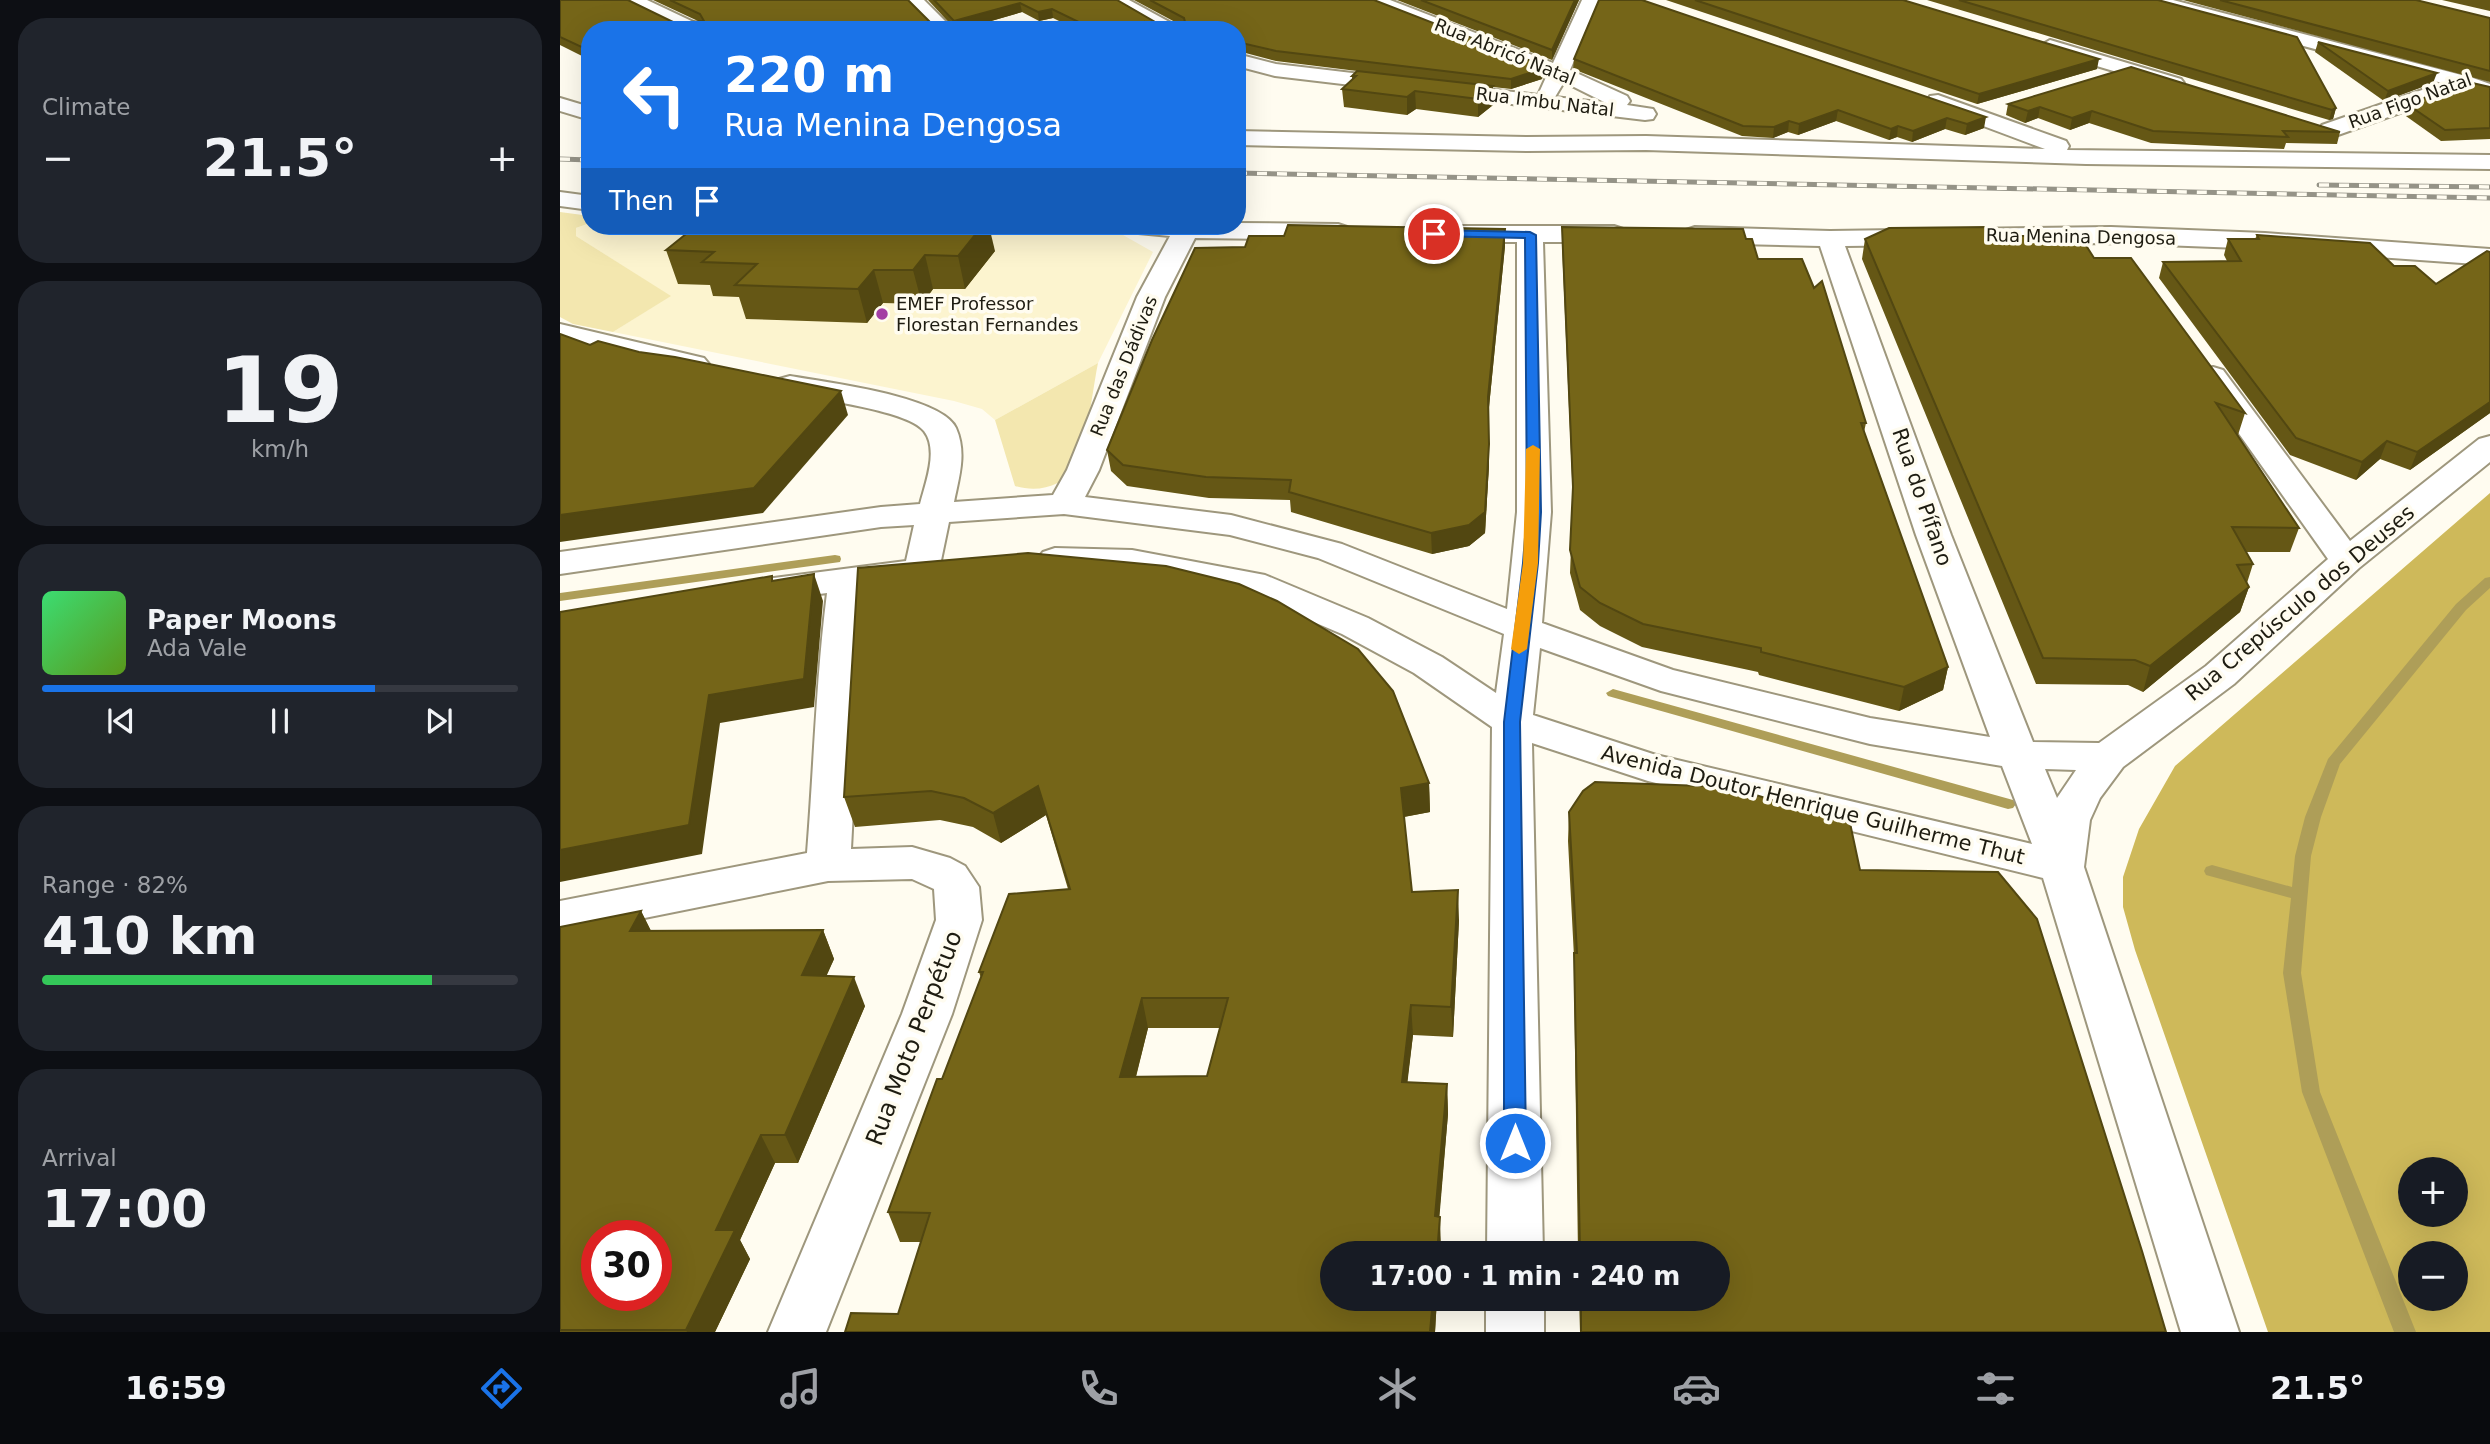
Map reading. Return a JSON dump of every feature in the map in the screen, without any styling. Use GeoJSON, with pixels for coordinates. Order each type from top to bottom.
{"type":"FeatureCollection","features":[{"type":"Feature","properties":{"kind":"street"},"geometry":{"type":"LineString","coordinates":[[632,0],[676,21]]}},
{"type":"Feature","properties":{"kind":"street"},"geometry":{"type":"LineString","coordinates":[[914,0],[936,21]]}},
{"type":"Feature","properties":{"kind":"street"},"geometry":{"type":"LineString","coordinates":[[1115,0],[1157,21]]}},
{"type":"Feature","properties":{"kind":"street","name":"Rua Abricó Natal"},"geometry":{"type":"LineString","coordinates":[[1374,0],[1559,72],[1709,145]]}},
{"type":"Feature","properties":{"kind":"street"},"geometry":{"type":"LineString","coordinates":[[1527,144],[1541,102],[1559,72],[1591,0]]}},
{"type":"Feature","properties":{"kind":"street"},"geometry":{"type":"LineString","coordinates":[[2152,0],[2490,90]]}},
{"type":"Feature","properties":{"kind":"street"},"geometry":{"type":"LineString","coordinates":[[2026,38],[2191,88]]}},
{"type":"Feature","properties":{"kind":"street","name":"Rua Imbu Natal"},"geometry":{"type":"LineString","coordinates":[[1246,62],[1275,70],[1645,114]]}},
{"type":"Feature","properties":{"kind":"street"},"geometry":{"type":"LineString","coordinates":[[2090,80],[2128,69]]}},
{"type":"Feature","properties":{"kind":"street","name":"Rua Figo Natal"},"geometry":{"type":"LineString","coordinates":[[2330,130],[2490,71]]}},
{"type":"Feature","properties":{"kind":"street"},"geometry":{"type":"LineString","coordinates":[[1924,97],[1977,114],[2087,157]]}},
{"type":"Feature","properties":{"kind":"street"},"geometry":{"type":"LineString","coordinates":[[560,104],[581,111]]}},
{"type":"Feature","properties":{"kind":"street"},"geometry":{"type":"LineString","coordinates":[[1977,114],[2002,107]]}},
{"type":"Feature","properties":{"kind":"street"},"geometry":{"type":"LineString","coordinates":[[2305,122],[2419,161]]}},
{"type":"Feature","properties":{"kind":"street"},"geometry":{"type":"LineString","coordinates":[[1246,138],[1709,145],[2087,157],[2490,162]]}},
{"type":"Feature","properties":{"kind":"street"},"geometry":{"type":"LineString","coordinates":[[560,199],[581,202]]}},
{"type":"Feature","properties":{"kind":"street"},"geometry":{"type":"LineString","coordinates":[[1246,231],[1358,233]]}},
{"type":"Feature","properties":{"kind":"street"},"geometry":{"type":"LineString","coordinates":[[1434,234],[1632,234]]}},
{"type":"Feature","properties":{"kind":"street","name":"Rua das Dádivas"},"geometry":{"type":"LineString","coordinates":[[1064,504],[1083,470],[1151,297],[1183,235]]}},
{"type":"Feature","properties":{"kind":"street"},"geometry":{"type":"LineString","coordinates":[[1515,1241],[1512,722],[1521,628],[1531,563],[1534,512],[1530,235]]}},
{"type":"Feature","properties":{"kind":"street","name":"Rua Menina Dengosa"},"geometry":{"type":"LineString","coordinates":[[1671,235],[1830,239],[2111,235],[2265,241],[2490,257]]}},
{"type":"Feature","properties":{"kind":"street"},"geometry":{"type":"LineString","coordinates":[[2111,235],[2135,269]]}},
{"type":"Feature","properties":{"kind":"street","name":"Rua do Pífano"},"geometry":{"type":"LineString","coordinates":[[1830,239],[1969,632],[2016,755]]}},
{"type":"Feature","properties":{"kind":"street"},"geometry":{"type":"LineString","coordinates":[[560,332],[723,371]]}},
{"type":"Feature","properties":{"kind":"street"},"geometry":{"type":"LineString","coordinates":[[2200,358],[2347,561]]}},
{"type":"Feature","properties":{"kind":"street"},"geometry":{"type":"LineString","coordinates":[[762,380],[886,403],[923,415],[940,428],[947,458],[921,570]]}},
{"type":"Feature","properties":{"kind":"street","name":"Rua Crepúsculo dos Deuses"},"geometry":{"type":"LineString","coordinates":[[2062,867],[2062,841],[2067,817],[2078,795],[2108,757],[2220,675],[2347,561],[2490,446]]}},
{"type":"Feature","properties":{"kind":"street"},"geometry":{"type":"LineString","coordinates":[[560,563],[933,513],[1064,504],[1166,519],[1231,525],[1330,551],[1521,628],[1661,678],[1870,731],[2016,755],[2108,757]]}},
{"type":"Feature","properties":{"kind":"street"},"geometry":{"type":"LineString","coordinates":[[1132,561],[1166,519]]}},
{"type":"Feature","properties":{"kind":"street","name":"Avenida Doutor Henrique Guilherme Thut"},"geometry":{"type":"LineString","coordinates":[[1022,561],[1132,561],[1252,583],[1355,626],[1428,665],[1512,722],[1648,767],[2062,867]]}},
{"type":"Feature","properties":{"kind":"street"},"geometry":{"type":"LineString","coordinates":[[732,594],[958,567]]}},
{"type":"Feature","properties":{"kind":"street"},"geometry":{"type":"LineString","coordinates":[[828,865],[835,770],[837,667],[848,579]]}},
{"type":"Feature","properties":{"kind":"street","name":"Rua Crepúsculo dos Deuses"},"geometry":{"type":"LineString","coordinates":[[2016,755],[2049,827],[2210,1332]]}},
{"type":"Feature","properties":{"kind":"street","name":"Rua Moto Perpétuo"},"geometry":{"type":"LineString","coordinates":[[560,918],[828,865],[912,863],[934,869],[949,877],[956,887],[958,920],[927,1014],[797,1332]]}},
{"type":"Feature","properties":{"kind":"street"},"geometry":{"type":"LineString","coordinates":[[1515,1311],[1515,1332]]}},
{"type":"Feature","properties":{"kind":"shaded area"},"geometry":{"type":"Polygon","coordinates":[[[560,212],[581,215],[581,226],[576,228],[576,236],[671,296],[613,332],[573,324],[560,317],[560,212]]]}},
{"type":"Feature","properties":{"kind":"shaded area","name":"EMEF Professor Florestan Fernandes"},"geometry":{"type":"Polygon","coordinates":[[[581,226],[581,235],[1123,235],[1153,252],[1098,363],[995,420],[982,409],[954,401],[613,332],[670,296],[576,236],[576,228],[581,226]]]}},
{"type":"Feature","properties":{"kind":"shaded area"},"geometry":{"type":"Polygon","coordinates":[[[1098,363],[1086,432],[1077,465],[1065,479],[1049,486],[1032,489],[1015,486],[995,420],[1098,363]]]}},
{"type":"Feature","properties":{"kind":"shaded area"},"geometry":{"type":"Polygon","coordinates":[[[2490,493],[2490,1332],[2268,1332],[2135,950],[2123,907],[2123,877],[2139,829],[2175,766],[2490,493]]]}},
{"type":"Feature","properties":{"kind":"building"},"geometry":{"type":"Polygon","coordinates":[[[560,0],[628,0],[671,21],[581,21],[581,47],[560,37],[560,0]]]}},
{"type":"Feature","properties":{"kind":"building"},"geometry":{"type":"Polygon","coordinates":[[[670,0],[908,0],[929,21],[704,21],[700,14],[670,0]]]}},
{"type":"Feature","properties":{"kind":"building"},"geometry":{"type":"Polygon","coordinates":[[[934,0],[1117,0],[1154,21],[1077,21],[1052,9],[1038,12],[1020,3],[954,21],[934,0]]]}},
{"type":"Feature","properties":{"kind":"building"},"geometry":{"type":"Polygon","coordinates":[[[1150,0],[1374,0],[1544,66],[1511,79],[1276,51],[1246,44],[1246,21],[1185,21],[1184,18],[1150,0]]]}},
{"type":"Feature","properties":{"kind":"building"},"geometry":{"type":"Polygon","coordinates":[[[1421,0],[1575,0],[1552,50],[1421,0]]]}},
{"type":"Feature","properties":{"kind":"building"},"geometry":{"type":"Polygon","coordinates":[[[1599,0],[1642,0],[1986,117],[1967,124],[1947,118],[1913,131],[1898,126],[1891,129],[1838,110],[1799,124],[1789,121],[1774,127],[1743,126],[1574,59],[1599,0]]]}},
{"type":"Feature","properties":{"kind":"building"},"geometry":{"type":"Polygon","coordinates":[[[1695,0],[1903,0],[2099,59],[1979,94],[1695,0]]]}},
{"type":"Feature","properties":{"kind":"building"},"geometry":{"type":"Polygon","coordinates":[[[1959,0],[2158,0],[2297,37],[2336,108],[2332,110],[1959,0]]]}},
{"type":"Feature","properties":{"kind":"building"},"geometry":{"type":"Polygon","coordinates":[[[2220,0],[2416,0],[2490,18],[2490,71],[2220,0]]]}},
{"type":"Feature","properties":{"kind":"building"},"geometry":{"type":"Polygon","coordinates":[[[2318,42],[2437,73],[2388,91],[2318,42]]]}},
{"type":"Feature","properties":{"kind":"building"},"geometry":{"type":"Polygon","coordinates":[[[2131,67],[2340,132],[2283,131],[2288,137],[2153,131],[2092,111],[2072,118],[2040,107],[2028,111],[2008,104],[2131,67]]]}},
{"type":"Feature","properties":{"kind":"building"},"geometry":{"type":"Polygon","coordinates":[[[1357,71],[1493,86],[1478,99],[1415,91],[1407,97],[1342,89],[1356,76],[1352,76],[1357,71]]]}},
{"type":"Feature","properties":{"kind":"building"},"geometry":{"type":"Polygon","coordinates":[[[2468,82],[2490,87],[2490,128],[2445,130],[2407,104],[2468,82]]]}},
{"type":"Feature","properties":{"kind":"building"},"geometry":{"type":"Polygon","coordinates":[[[1288,225],[1505,229],[1488,397],[1489,444],[1485,512],[1469,525],[1431,533],[1289,492],[1291,480],[1206,477],[1123,465],[1107,450],[1152,340],[1195,248],[1245,247],[1249,236],[1284,236],[1288,225]]]}},
{"type":"Feature","properties":{"kind":"building"},"geometry":{"type":"Polygon","coordinates":[[[1562,227],[1743,229],[1746,239],[1752,239],[1758,259],[1802,259],[1814,288],[1822,281],[1866,423],[1861,423],[1948,667],[1904,687],[1761,652],[1761,648],[1643,624],[1600,603],[1580,587],[1570,550],[1573,487],[1562,227]]]}},
{"type":"Feature","properties":{"kind":"building"},"geometry":{"type":"Polygon","coordinates":[[[1990,227],[1996,236],[2080,236],[2094,258],[2131,258],[2245,413],[2216,403],[2299,528],[2232,527],[2253,564],[2237,565],[2249,587],[2150,666],[2135,660],[2043,658],[1865,239],[1889,228],[1990,227]]]}},
{"type":"Feature","properties":{"kind":"building"},"geometry":{"type":"Polygon","coordinates":[[[685,235],[975,235],[958,256],[925,255],[913,270],[874,270],[858,289],[735,285],[757,264],[702,262],[714,252],[666,250],[685,235]]]}},
{"type":"Feature","properties":{"kind":"building"},"geometry":{"type":"Polygon","coordinates":[[[2257,235],[2370,243],[2394,266],[2415,266],[2436,284],[2487,251],[2490,252],[2490,402],[2417,452],[2387,441],[2362,462],[2296,438],[2163,262],[2241,261],[2228,239],[2259,239],[2257,235]]]}},
{"type":"Feature","properties":{"kind":"building"},"geometry":{"type":"Polygon","coordinates":[[[560,334],[590,345],[598,341],[639,352],[841,391],[754,488],[560,515],[560,334]]]}},
{"type":"Feature","properties":{"kind":"building"},"geometry":{"type":"Polygon","coordinates":[[[1028,553],[1166,566],[1239,584],[1277,601],[1358,649],[1393,691],[1429,783],[1401,788],[1412,892],[1458,890],[1451,1007],[1411,1005],[1402,1082],[1447,1084],[1435,1216],[1440,1217],[1438,1241],[1320,1241],[1320,1311],[1432,1311],[1430,1332],[845,1332],[851,1313],[898,1314],[930,1213],[888,1212],[937,1079],[942,1079],[983,972],[979,972],[1009,894],[1070,889],[1038,786],[993,813],[964,798],[931,791],[844,797],[858,568],[1028,553]],[[1142,998],[1120,1077],[1207,1076],[1228,998],[1142,998]]]}},
{"type":"Feature","properties":{"kind":"building"},"geometry":{"type":"Polygon","coordinates":[[[814,574],[804,679],[709,695],[689,825],[560,850],[560,612],[772,576],[772,581],[814,574]]]}},
{"type":"Feature","properties":{"kind":"building"},"geometry":{"type":"Polygon","coordinates":[[[1595,782],[1729,787],[1850,823],[1860,870],[1998,872],[2037,919],[2166,1332],[1581,1332],[1581,1311],[1730,1311],[1730,1241],[1580,1241],[1574,953],[1577,953],[1569,812],[1583,791],[1595,782]]]}},
{"type":"Feature","properties":{"kind":"building"},"geometry":{"type":"Polygon","coordinates":[[[641,911],[630,931],[823,930],[802,975],[854,977],[785,1135],[761,1135],[716,1230],[735,1230],[686,1330],[560,1330],[560,927],[641,911]]]}},
{"type":"Feature","properties":{"kind":"waterway"},"geometry":{"type":"LineString","coordinates":[[560,597],[835,559]]}},
{"type":"Feature","properties":{"kind":"waterway"},"geometry":{"type":"LineString","coordinates":[[2299,895],[2303,856],[2313,817],[2333,763],[2461,607],[2490,581]]}},
{"type":"Feature","properties":{"kind":"waterway"},"geometry":{"type":"LineString","coordinates":[[1613,693],[2008,804]]}},
{"type":"Feature","properties":{"kind":"waterway"},"geometry":{"type":"LineString","coordinates":[[2212,871],[2299,895]]}},
{"type":"Feature","properties":{"kind":"waterway"},"geometry":{"type":"LineString","coordinates":[[2299,895],[2292,973],[2311,1092],[2405,1332]]}},
{"type":"Feature","properties":{"kind":"railway"},"geometry":{"type":"LineString","coordinates":[[560,159],[581,160]]}},
{"type":"Feature","properties":{"kind":"railway"},"geometry":{"type":"LineString","coordinates":[[1246,173],[2490,198]]}},
{"type":"Feature","properties":{"kind":"railway"},"geometry":{"type":"LineString","coordinates":[[2319,185],[2490,187]]}},
{"type":"Feature","properties":{"kind":"slow traffic"},"geometry":{"type":"LineString","coordinates":[[1519,649],[1531,563],[1534,512],[1533,449]]}},
{"type":"Feature","properties":{"kind":"place","name":"EMEF Professor Florestan Fernandes"},"geometry":{"type":"Point","coordinates":[882,314]}},
{"type":"Feature","properties":{"kind":"route"},"geometry":{"type":"LineString","coordinates":[[1434,234],[1530,235],[1534,512],[1531,563],[1521,628],[1512,722],[1515,1143]]}}]}
